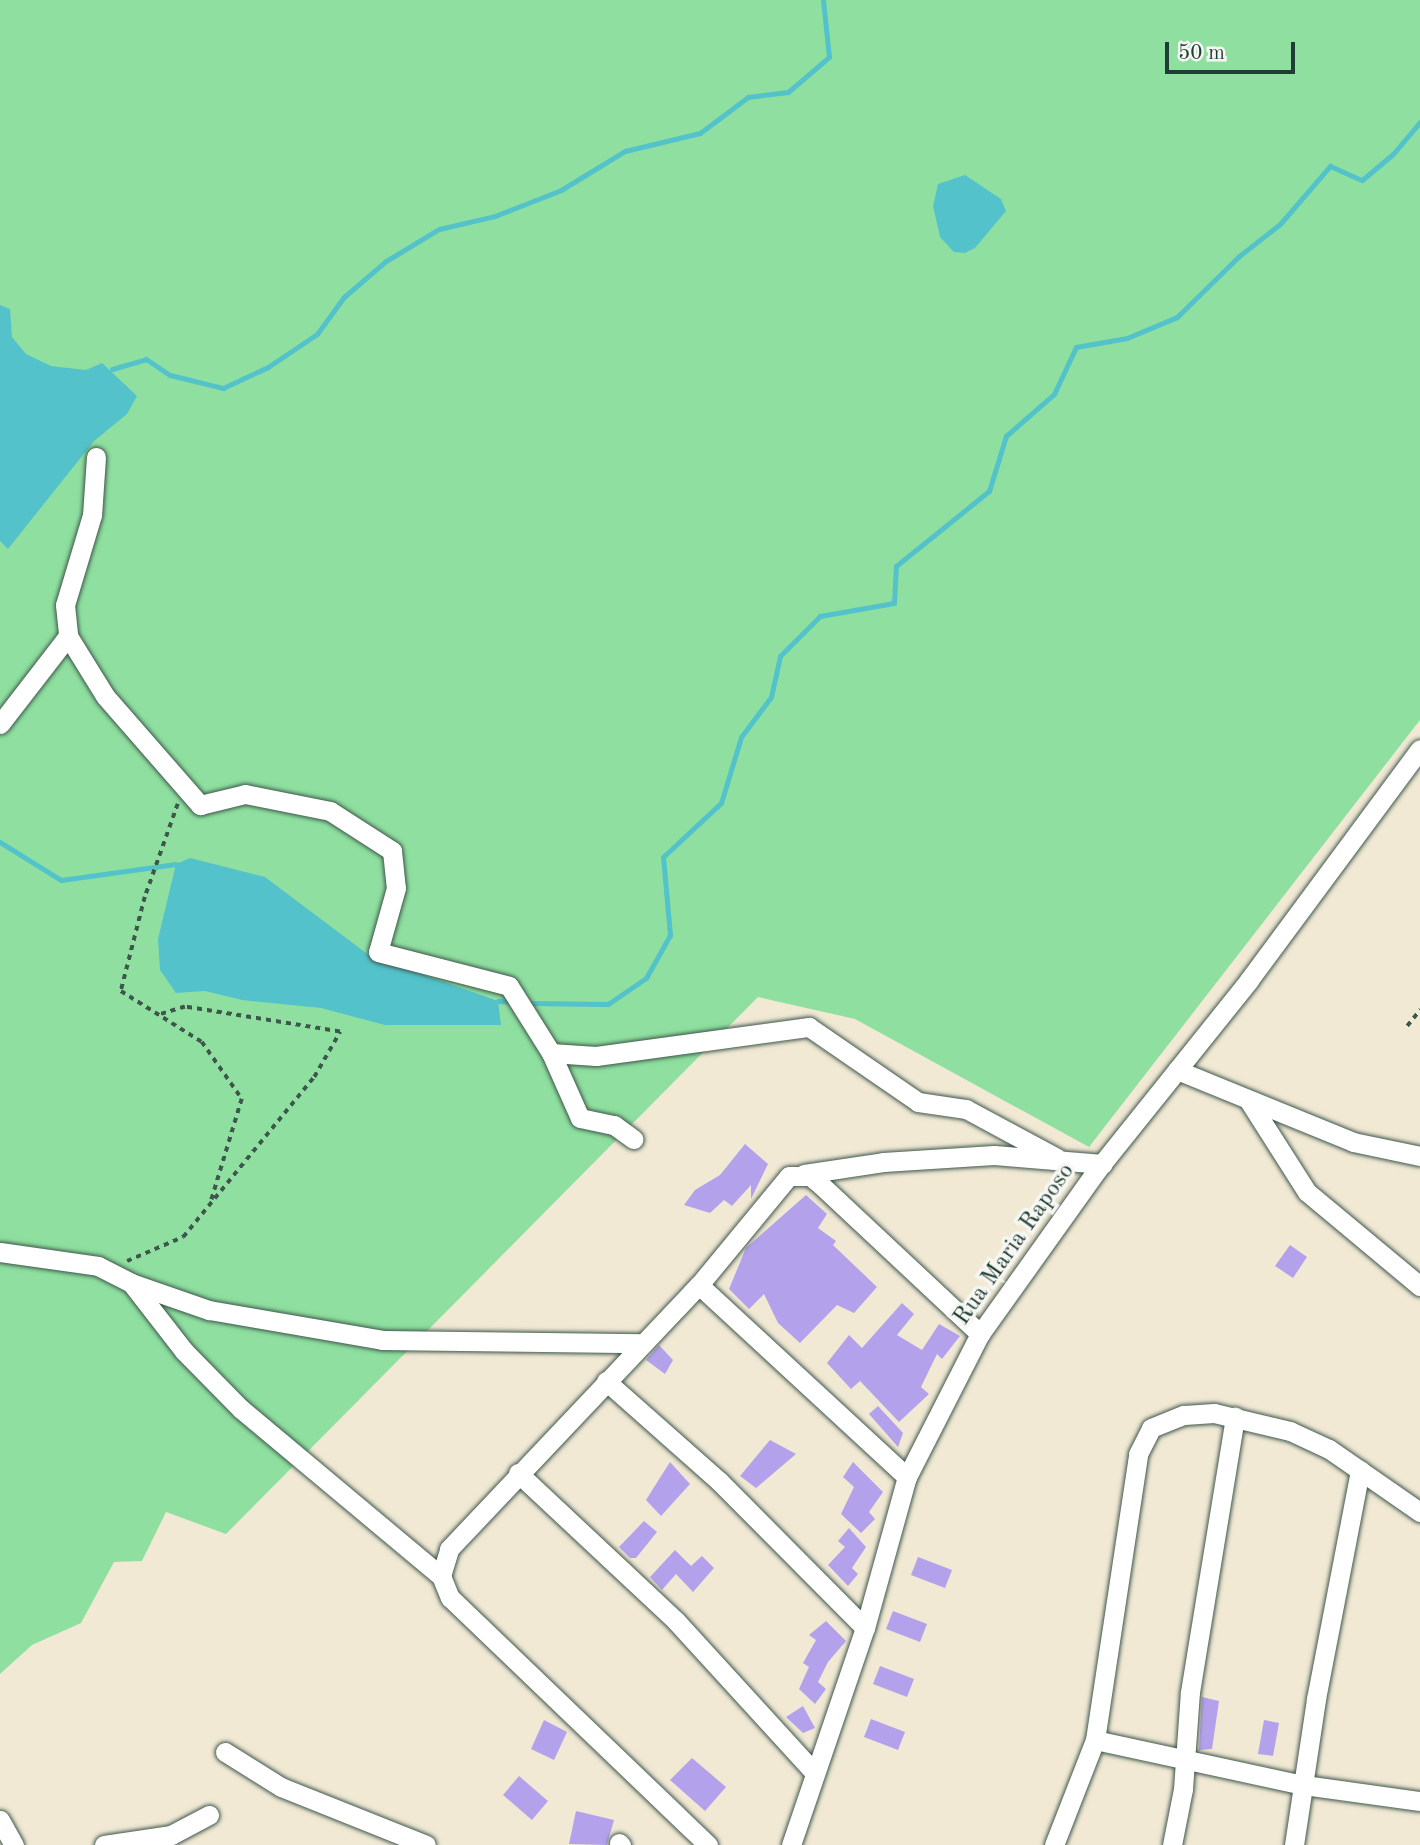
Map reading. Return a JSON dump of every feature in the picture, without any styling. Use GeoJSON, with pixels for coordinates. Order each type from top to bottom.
{"type":"FeatureCollection","features":[{"type":"Feature","properties":{"kind":"street"},"geometry":{"type":"LineString","coordinates":[[96,457],[92,515],[65,605],[68,636],[105,696],[200,805],[245,794],[330,811],[392,851],[396,888],[378,952],[509,986],[551,1053],[580,1118],[614,1125],[634,1139]]}},
{"type":"Feature","properties":{"kind":"street"},"geometry":{"type":"LineString","coordinates":[[0,724],[68,636]]}},
{"type":"Feature","properties":{"kind":"street","name":"Rua Maria Raposo"},"geometry":{"type":"LineString","coordinates":[[791,1845],[865,1628],[907,1477],[980,1334],[1102,1164],[1177,1070],[1420,749]]}},
{"type":"Feature","properties":{"kind":"street"},"geometry":{"type":"LineString","coordinates":[[551,1053],[596,1056],[809,1027],[918,1102],[966,1109],[1057,1158]]}},
{"type":"Feature","properties":{"kind":"street"},"geometry":{"type":"LineString","coordinates":[[1177,1070],[1353,1142],[1420,1156]]}},
{"type":"Feature","properties":{"kind":"street"},"geometry":{"type":"LineString","coordinates":[[1249,1101],[1307,1192],[1420,1286]]}},
{"type":"Feature","properties":{"kind":"street"},"geometry":{"type":"LineString","coordinates":[[708,1845],[465,1614],[443,1589],[441,1576],[449,1549],[518,1473],[699,1285],[779,1184],[799,1174],[994,1155],[1057,1158],[1102,1164]]}},
{"type":"Feature","properties":{"kind":"street"},"geometry":{"type":"LineString","coordinates":[[799,1174],[821,1185],[980,1334]]}},
{"type":"Feature","properties":{"kind":"street"},"geometry":{"type":"LineString","coordinates":[[0,1252],[101,1268],[131,1283],[209,1310],[382,1340],[643,1343]]}},
{"type":"Feature","properties":{"kind":"street"},"geometry":{"type":"LineString","coordinates":[[131,1283],[184,1351],[241,1409],[441,1576]]}},
{"type":"Feature","properties":{"kind":"street"},"geometry":{"type":"LineString","coordinates":[[699,1285],[907,1477]]}},
{"type":"Feature","properties":{"kind":"street"},"geometry":{"type":"LineString","coordinates":[[607,1381],[719,1481],[865,1628]]}},
{"type":"Feature","properties":{"kind":"street"},"geometry":{"type":"LineString","coordinates":[[1054,1845],[1095,1740],[1143,1438],[1151,1428],[1184,1415],[1235,1417],[1290,1431],[1360,1470],[1420,1512]]}},
{"type":"Feature","properties":{"kind":"street"},"geometry":{"type":"LineString","coordinates":[[1172,1845],[1186,1760],[1190,1692],[1235,1417]]}},
{"type":"Feature","properties":{"kind":"street"},"geometry":{"type":"LineString","coordinates":[[1294,1845],[1360,1470]]}},
{"type":"Feature","properties":{"kind":"street"},"geometry":{"type":"LineString","coordinates":[[518,1473],[676,1620],[815,1773]]}},
{"type":"Feature","properties":{"kind":"street"},"geometry":{"type":"LineString","coordinates":[[1095,1740],[1304,1785],[1420,1801]]}},
{"type":"Feature","properties":{"kind":"street"},"geometry":{"type":"LineString","coordinates":[[225,1752],[281,1787],[426,1845]]}},
{"type":"Feature","properties":{"kind":"street"},"geometry":{"type":"LineString","coordinates":[[104,1845],[171,1835],[209,1815]]}},
{"type":"Feature","properties":{"kind":"street"},"geometry":{"type":"LineString","coordinates":[[0,1820],[15,1845]]}},
{"type":"Feature","properties":{"kind":"path"},"geometry":{"type":"LineString","coordinates":[[184,787],[145,897],[121,991],[202,1042],[242,1099],[210,1204]]}},
{"type":"Feature","properties":{"kind":"path"},"geometry":{"type":"LineString","coordinates":[[101,1268],[138,1259],[183,1237],[314,1077],[340,1032],[185,1007],[159,1015]]}},
{"type":"Feature","properties":{"kind":"path"},"geometry":{"type":"LineString","coordinates":[[1407,1027],[1420,1010]]}},
{"type":"Feature","properties":{"kind":"green space"},"geometry":{"type":"Polygon","coordinates":[[[0,0],[1420,0],[1420,720],[1089,1147],[855,1019],[758,997],[226,1534],[166,1512],[142,1561],[114,1562],[81,1623],[32,1645],[0,1674],[0,0]]]}},
{"type":"Feature","properties":{"kind":"water"},"geometry":{"type":"Polygon","coordinates":[[[965,175],[1001,199],[1006,211],[975,248],[965,253],[954,252],[940,237],[933,206],[938,184],[965,175]]]}},
{"type":"Feature","properties":{"kind":"water"},"geometry":{"type":"Polygon","coordinates":[[[0,305],[10,309],[12,337],[26,354],[51,366],[86,370],[102,363],[137,396],[127,414],[94,441],[8,549],[0,541],[0,305]]]}},
{"type":"Feature","properties":{"kind":"water"},"geometry":{"type":"Polygon","coordinates":[[[190,858],[265,877],[370,956],[498,1001],[501,1025],[385,1025],[321,1008],[242,1000],[205,991],[176,993],[160,970],[158,939],[176,864],[190,858]]]}},
{"type":"Feature","properties":{"kind":"building"},"geometry":{"type":"Polygon","coordinates":[[[745,1144],[768,1164],[751,1199],[751,1185],[732,1206],[724,1200],[710,1213],[684,1205],[695,1190],[720,1175],[745,1144]]]}},
{"type":"Feature","properties":{"kind":"building"},"geometry":{"type":"Polygon","coordinates":[[[806,1195],[827,1214],[818,1228],[836,1241],[833,1245],[877,1287],[854,1313],[837,1305],[800,1343],[778,1323],[764,1294],[749,1309],[729,1289],[746,1248],[806,1195]]]}},
{"type":"Feature","properties":{"kind":"building"},"geometry":{"type":"Polygon","coordinates":[[[1290,1245],[1307,1257],[1293,1278],[1275,1266],[1290,1245]]]}},
{"type":"Feature","properties":{"kind":"building"},"geometry":{"type":"Polygon","coordinates":[[[902,1303],[914,1314],[897,1335],[922,1350],[939,1324],[960,1336],[942,1359],[937,1354],[921,1387],[929,1394],[899,1422],[860,1381],[851,1389],[827,1363],[849,1335],[862,1348],[902,1303]]]}},
{"type":"Feature","properties":{"kind":"building"},"geometry":{"type":"Polygon","coordinates":[[[659,1345],[673,1360],[665,1374],[646,1360],[659,1345]]]}},
{"type":"Feature","properties":{"kind":"building"},"geometry":{"type":"Polygon","coordinates":[[[878,1406],[903,1433],[898,1447],[869,1414],[878,1406]]]}},
{"type":"Feature","properties":{"kind":"building"},"geometry":{"type":"Polygon","coordinates":[[[770,1440],[796,1454],[756,1488],[740,1476],[770,1440]]]}},
{"type":"Feature","properties":{"kind":"building"},"geometry":{"type":"Polygon","coordinates":[[[670,1462],[690,1484],[661,1516],[646,1500],[670,1462]]]}},
{"type":"Feature","properties":{"kind":"building"},"geometry":{"type":"Polygon","coordinates":[[[853,1462],[883,1492],[869,1512],[875,1519],[861,1533],[841,1514],[854,1487],[843,1477],[853,1462]]]}},
{"type":"Feature","properties":{"kind":"building"},"geometry":{"type":"Polygon","coordinates":[[[644,1521],[657,1532],[636,1558],[630,1558],[619,1547],[644,1521]]]}},
{"type":"Feature","properties":{"kind":"building"},"geometry":{"type":"Polygon","coordinates":[[[849,1528],[866,1547],[852,1568],[858,1574],[848,1586],[828,1565],[845,1547],[838,1541],[849,1528]]]}},
{"type":"Feature","properties":{"kind":"building"},"geometry":{"type":"Polygon","coordinates":[[[675,1550],[691,1566],[702,1556],[714,1568],[693,1592],[676,1574],[662,1590],[650,1577],[675,1550]]]}},
{"type":"Feature","properties":{"kind":"building"},"geometry":{"type":"Polygon","coordinates":[[[918,1557],[952,1570],[945,1588],[911,1575],[918,1557]]]}},
{"type":"Feature","properties":{"kind":"building"},"geometry":{"type":"Polygon","coordinates":[[[893,1611],[927,1624],[920,1642],[886,1629],[893,1611]]]}},
{"type":"Feature","properties":{"kind":"building"},"geometry":{"type":"Polygon","coordinates":[[[826,1621],[846,1641],[828,1662],[818,1682],[826,1689],[815,1704],[799,1689],[809,1667],[803,1663],[816,1640],[809,1635],[826,1621]]]}},
{"type":"Feature","properties":{"kind":"building"},"geometry":{"type":"Polygon","coordinates":[[[880,1666],[914,1679],[907,1697],[873,1684],[880,1666]]]}},
{"type":"Feature","properties":{"kind":"building"},"geometry":{"type":"Polygon","coordinates":[[[1202,1697],[1219,1701],[1212,1749],[1199,1750],[1202,1697]]]}},
{"type":"Feature","properties":{"kind":"building"},"geometry":{"type":"Polygon","coordinates":[[[803,1706],[815,1728],[803,1733],[786,1717],[803,1706]]]}},
{"type":"Feature","properties":{"kind":"building"},"geometry":{"type":"Polygon","coordinates":[[[871,1719],[905,1732],[898,1750],[864,1737],[871,1719]]]}},
{"type":"Feature","properties":{"kind":"building"},"geometry":{"type":"Polygon","coordinates":[[[544,1720],[567,1732],[554,1760],[531,1749],[544,1720]]]}},
{"type":"Feature","properties":{"kind":"building"},"geometry":{"type":"Polygon","coordinates":[[[1264,1720],[1279,1723],[1273,1756],[1258,1754],[1264,1720]]]}},
{"type":"Feature","properties":{"kind":"building"},"geometry":{"type":"Polygon","coordinates":[[[692,1758],[726,1787],[705,1811],[670,1780],[692,1758]]]}},
{"type":"Feature","properties":{"kind":"building"},"geometry":{"type":"Polygon","coordinates":[[[519,1776],[548,1801],[532,1820],[503,1795],[519,1776]]]}},
{"type":"Feature","properties":{"kind":"building"},"geometry":{"type":"Polygon","coordinates":[[[576,1811],[614,1820],[607,1845],[569,1844],[576,1811]]]}},
{"type":"Feature","properties":{"kind":"waterway"},"geometry":{"type":"LineString","coordinates":[[112,369],[146,359],[170,375],[223,388],[268,367],[317,334],[344,297],[386,261],[439,229],[495,216],[561,190],[625,151],[700,133],[748,97],[788,92],[829,57],[823,0]]}},
{"type":"Feature","properties":{"kind":"waterway"},"geometry":{"type":"LineString","coordinates":[[527,1003],[608,1004],[646,978],[670,935],[663,857],[721,803],[741,737],[771,697],[780,656],[820,616],[894,603],[896,566],[989,491],[1006,436],[1054,394],[1076,347],[1127,338],[1177,317],[1238,257],[1280,224],[1330,166],[1362,180],[1393,154],[1420,122]]}},
{"type":"Feature","properties":{"kind":"waterway"},"geometry":{"type":"LineString","coordinates":[[0,842],[61,880],[176,864]]}},
{"type":"Feature","properties":{"kind":"waterway"},"geometry":{"type":"LineString","coordinates":[[498,1001],[513,1002]]}}]}
